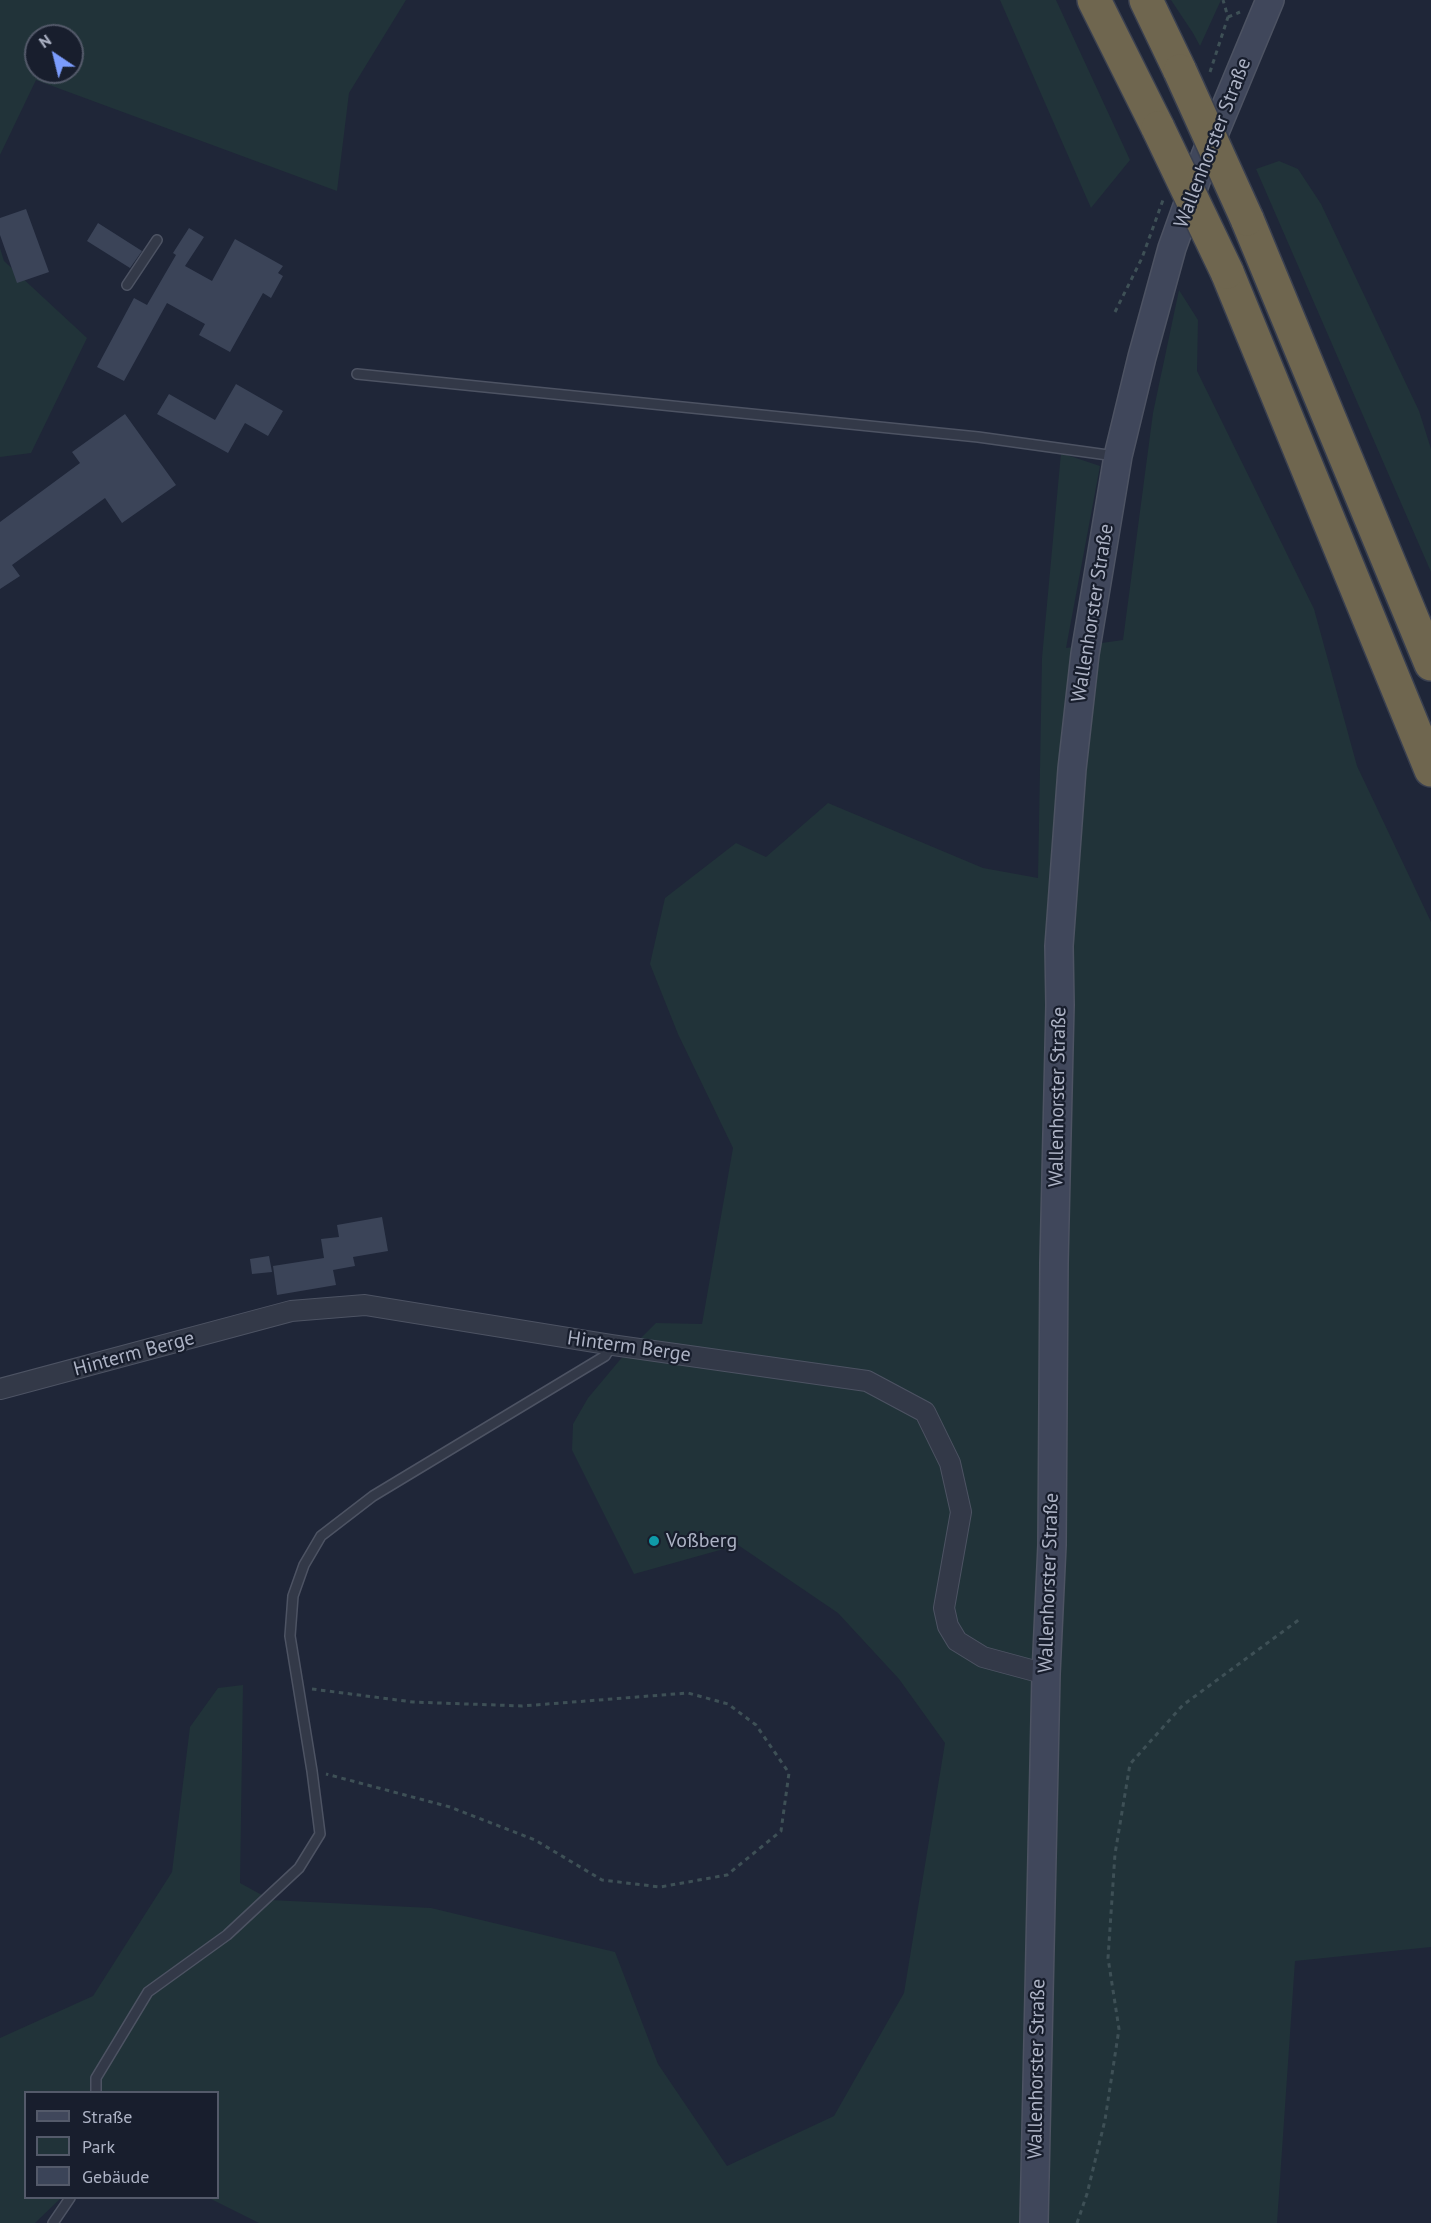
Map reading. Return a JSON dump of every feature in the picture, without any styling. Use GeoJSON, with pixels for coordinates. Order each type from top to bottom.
{"type":"FeatureCollection","features":[{"type":"Feature","properties":{"kind":"highway"},"geometry":{"type":"LineString","coordinates":[[1094,0],[1227,272],[1431,770]]}},
{"type":"Feature","properties":{"kind":"highway"},"geometry":{"type":"LineString","coordinates":[[1146,0],[1247,219],[1431,664]]}},
{"type":"Feature","properties":{"kind":"main road","name":"Wallenhorster Straße"},"geometry":{"type":"LineString","coordinates":[[1034,2223],[1046,1674],[1052,1545],[1059,945],[1072,769],[1085,654],[1142,357],[1172,248],[1205,156],[1270,0]]}},
{"type":"Feature","properties":{"kind":"street","name":"Hinterm Berge"},"geometry":{"type":"LineString","coordinates":[[0,1389],[291,1311],[365,1305],[612,1345],[867,1381],[925,1412],[950,1463],[961,1512],[944,1608],[948,1626],[957,1641],[983,1657],[1046,1674]]}},
{"type":"Feature","properties":{"kind":"lane"},"geometry":{"type":"LineString","coordinates":[[127,285],[157,240]]}},
{"type":"Feature","properties":{"kind":"lane"},"geometry":{"type":"LineString","coordinates":[[357,375],[978,437],[1124,457]]}},
{"type":"Feature","properties":{"kind":"lane"},"geometry":{"type":"LineString","coordinates":[[96,2091],[96,2078],[148,1992],[227,1935],[299,1868],[320,1834],[290,1636],[293,1596],[304,1565],[321,1536],[373,1496],[604,1356],[612,1345]]}},
{"type":"Feature","properties":{"kind":"lane"},"geometry":{"type":"LineString","coordinates":[[53,2223],[69,2199]]}},
{"type":"Feature","properties":{"kind":"path"},"geometry":{"type":"LineString","coordinates":[[1077,2223],[1087,2194],[1105,2120],[1119,2029],[1108,1958],[1115,1854],[1130,1764],[1183,1705],[1300,1619]]}},
{"type":"Feature","properties":{"kind":"path"},"geometry":{"type":"LineString","coordinates":[[298,1688],[413,1702],[522,1706],[688,1693],[728,1704],[756,1725],[789,1773],[781,1831],[727,1875],[660,1887],[602,1880],[535,1840],[450,1807],[312,1771]]}},
{"type":"Feature","properties":{"kind":"green space"},"geometry":{"type":"Polygon","coordinates":[[[0,0],[406,0],[349,93],[337,191],[47,84],[84,84],[84,24],[24,24],[24,84],[34,84],[0,155],[0,0]]]}},
{"type":"Feature","properties":{"kind":"green space"},"geometry":{"type":"Polygon","coordinates":[[[1000,0],[1056,0],[1130,160],[1091,208],[1000,0]]]}},
{"type":"Feature","properties":{"kind":"green space"},"geometry":{"type":"Polygon","coordinates":[[[1171,0],[1221,0],[1200,46],[1193,33],[1171,0]]]}},
{"type":"Feature","properties":{"kind":"green space"},"geometry":{"type":"Polygon","coordinates":[[[1279,161],[1298,169],[1321,204],[1419,411],[1431,449],[1431,572],[1256,169],[1279,161]]]}},
{"type":"Feature","properties":{"kind":"green space"},"geometry":{"type":"Polygon","coordinates":[[[0,248],[4,261],[87,338],[31,453],[0,457],[0,248]]]}},
{"type":"Feature","properties":{"kind":"green space"},"geometry":{"type":"Polygon","coordinates":[[[1179,290],[1198,320],[1197,371],[1314,609],[1357,766],[1431,922],[1431,1947],[1295,1961],[1277,2223],[259,2223],[211,2199],[219,2199],[219,2091],[24,2091],[24,2199],[60,2199],[35,2223],[0,2223],[0,2038],[93,1996],[172,1872],[190,1727],[218,1688],[243,1685],[240,1883],[271,1900],[431,1908],[615,1952],[658,2064],[727,2166],[834,2116],[904,1993],[945,1743],[899,1679],[838,1613],[738,1545],[634,1574],[572,1450],[573,1424],[588,1398],[624,1355],[656,1323],[702,1324],[733,1148],[678,1034],[650,964],[665,898],[736,843],[766,857],[828,803],[983,868],[1038,878],[1042,658],[1061,453],[1100,466],[1066,648],[1123,640],[1153,413],[1179,290]]]}},
{"type":"Feature","properties":{"kind":"building"},"geometry":{"type":"Polygon","coordinates":[[[26,209],[49,272],[17,283],[0,235],[0,218],[26,209]]]}},
{"type":"Feature","properties":{"kind":"building"},"geometry":{"type":"Polygon","coordinates":[[[98,223],[142,251],[130,268],[87,241],[98,223]]]}},
{"type":"Feature","properties":{"kind":"building"},"geometry":{"type":"Polygon","coordinates":[[[189,228],[204,237],[185,266],[212,281],[235,239],[283,266],[278,273],[283,276],[271,298],[263,293],[230,352],[199,335],[205,324],[167,303],[124,381],[97,367],[134,298],[147,305],[176,255],[173,253],[189,228]]]}},
{"type":"Feature","properties":{"kind":"building"},"geometry":{"type":"Polygon","coordinates":[[[236,384],[283,411],[268,436],[245,423],[228,453],[157,414],[169,394],[215,420],[236,384]]]}},
{"type":"Feature","properties":{"kind":"building"},"geometry":{"type":"Polygon","coordinates":[[[125,414],[176,485],[122,523],[105,498],[12,565],[20,576],[0,589],[0,522],[80,463],[72,452],[125,414]]]}},
{"type":"Feature","properties":{"kind":"building"},"geometry":{"type":"Polygon","coordinates":[[[382,1217],[388,1251],[353,1257],[355,1266],[333,1270],[336,1285],[277,1295],[273,1266],[324,1258],[321,1239],[339,1237],[337,1225],[382,1217]]]}},
{"type":"Feature","properties":{"kind":"building"},"geometry":{"type":"Polygon","coordinates":[[[269,1256],[272,1272],[252,1274],[250,1259],[269,1256]]]}},
{"type":"Feature","properties":{"kind":"place","name":"Voßberg"},"geometry":{"type":"Point","coordinates":[654,1541]}}]}
